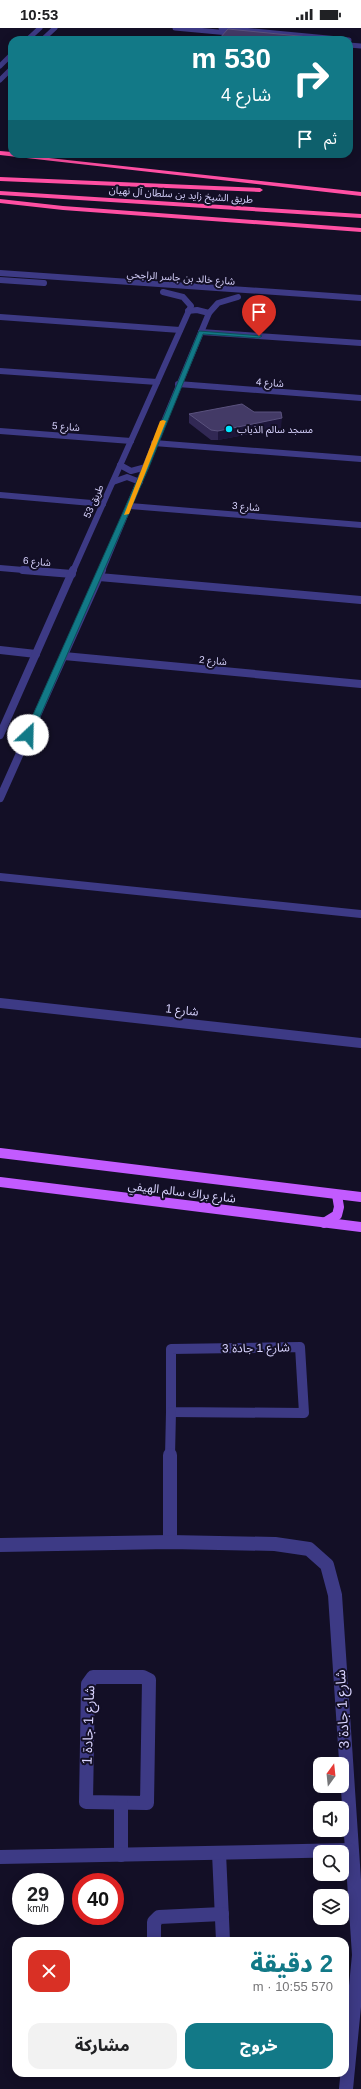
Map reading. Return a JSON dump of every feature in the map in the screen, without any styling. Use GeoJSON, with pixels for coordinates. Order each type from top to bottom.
{"type":"FeatureCollection","features":[{"type":"Feature","properties":{"kind":"highway"},"geometry":{"type":"LineString","coordinates":[[43,158],[361,195]]}},
{"type":"Feature","properties":{"kind":"highway"},"geometry":{"type":"LineString","coordinates":[[0,179],[361,195]]}},
{"type":"Feature","properties":{"kind":"highway"},"geometry":{"type":"LineString","coordinates":[[0,185],[71,190]]}},
{"type":"Feature","properties":{"kind":"highway","name":"طريق الشيخ زايد بن سلطان آل نهيان"},"geometry":{"type":"LineString","coordinates":[[0,193],[361,216]]}},
{"type":"Feature","properties":{"kind":"highway"},"geometry":{"type":"LineString","coordinates":[[0,201],[86,210],[361,230]]}},
{"type":"Feature","properties":{"kind":"main road","name":"شارع براك سالم الهيفي"},"geometry":{"type":"LineString","coordinates":[[0,1153],[361,1197]]}},
{"type":"Feature","properties":{"kind":"main road","name":"شارع براك سالم الهيفي"},"geometry":{"type":"LineString","coordinates":[[0,1182],[361,1227]]}},
{"type":"Feature","properties":{"kind":"main road"},"geometry":{"type":"LineString","coordinates":[[324,1223],[338,1215],[339,1207],[337,1194]]}},
{"type":"Feature","properties":{"kind":"street"},"geometry":{"type":"LineString","coordinates":[[31,36],[40,28]]}},
{"type":"Feature","properties":{"kind":"street"},"geometry":{"type":"LineString","coordinates":[[46,36],[55,28]]}},
{"type":"Feature","properties":{"kind":"street"},"geometry":{"type":"LineString","coordinates":[[175,28],[258,36]]}},
{"type":"Feature","properties":{"kind":"street"},"geometry":{"type":"LineString","coordinates":[[221,28],[306,36]]}},
{"type":"Feature","properties":{"kind":"street"},"geometry":{"type":"LineString","coordinates":[[0,66],[8,58]]}},
{"type":"Feature","properties":{"kind":"street"},"geometry":{"type":"LineString","coordinates":[[0,80],[8,72]]}},
{"type":"Feature","properties":{"kind":"street","name":"شارع خالد بن جاسر الراجحي"},"geometry":{"type":"LineString","coordinates":[[0,273],[361,298]]}},
{"type":"Feature","properties":{"kind":"street"},"geometry":{"type":"LineString","coordinates":[[0,280],[54,284]]}},
{"type":"Feature","properties":{"kind":"street","name":"شارع خالد بن جاسر الراجحي"},"geometry":{"type":"LineString","coordinates":[[188,311],[191,306],[189,301],[178,295],[159,291],[193,294]]}},
{"type":"Feature","properties":{"kind":"street","name":"شارع خالد بن جاسر الراجحي"},"geometry":{"type":"LineString","coordinates":[[209,313],[212,307],[218,302],[242,297],[216,295]]}},
{"type":"Feature","properties":{"kind":"street"},"geometry":{"type":"LineString","coordinates":[[253,298],[361,305]]}},
{"type":"Feature","properties":{"kind":"street"},"geometry":{"type":"LineString","coordinates":[[1,796],[130,506],[178,384],[209,313],[202,310],[188,311]]}},
{"type":"Feature","properties":{"kind":"street","name":"طريق 53"},"geometry":{"type":"LineString","coordinates":[[0,735],[188,311]]}},
{"type":"Feature","properties":{"kind":"street"},"geometry":{"type":"LineString","coordinates":[[0,317],[180,330]]}},
{"type":"Feature","properties":{"kind":"street"},"geometry":{"type":"LineString","coordinates":[[201,332],[361,343]]}},
{"type":"Feature","properties":{"kind":"street"},"geometry":{"type":"LineString","coordinates":[[0,371],[157,382]]}},
{"type":"Feature","properties":{"kind":"street","name":"شارع 4"},"geometry":{"type":"LineString","coordinates":[[178,384],[361,398]]}},
{"type":"Feature","properties":{"kind":"street","name":"شارع 5"},"geometry":{"type":"LineString","coordinates":[[0,430],[131,441]]}},
{"type":"Feature","properties":{"kind":"street"},"geometry":{"type":"LineString","coordinates":[[154,443],[361,460]]}},
{"type":"Feature","properties":{"kind":"street"},"geometry":{"type":"LineString","coordinates":[[120,465],[130,471],[146,467]]}},
{"type":"Feature","properties":{"kind":"street"},"geometry":{"type":"LineString","coordinates":[[113,482],[127,477],[140,482]]}},
{"type":"Feature","properties":{"kind":"street"},"geometry":{"type":"LineString","coordinates":[[0,495],[103,504]]}},
{"type":"Feature","properties":{"kind":"street","name":"شارع 3"},"geometry":{"type":"LineString","coordinates":[[130,506],[361,525]]}},
{"type":"Feature","properties":{"kind":"street","name":"شارع 6"},"geometry":{"type":"LineString","coordinates":[[0,568],[72,574]]}},
{"type":"Feature","properties":{"kind":"street"},"geometry":{"type":"LineString","coordinates":[[99,577],[361,600]]}},
{"type":"Feature","properties":{"kind":"street"},"geometry":{"type":"LineString","coordinates":[[0,650],[36,654]]}},
{"type":"Feature","properties":{"kind":"street","name":"شارع 2"},"geometry":{"type":"LineString","coordinates":[[64,656],[361,684]]}},
{"type":"Feature","properties":{"kind":"street"},"geometry":{"type":"LineString","coordinates":[[0,877],[361,914]]}},
{"type":"Feature","properties":{"kind":"street","name":"شارع 1"},"geometry":{"type":"LineString","coordinates":[[0,1003],[361,1043]]}},
{"type":"Feature","properties":{"kind":"street","name":"شارع 1 جادة 3"},"geometry":{"type":"LineString","coordinates":[[170,1412],[304,1413],[300,1347],[171,1349],[170,1412],[170,1542]]}},
{"type":"Feature","properties":{"kind":"street","name":"شارع 1 جادة 3"},"geometry":{"type":"LineString","coordinates":[[0,1545],[170,1542],[275,1544],[309,1549],[327,1565],[335,1595],[350,1850],[358,1955],[349,2056]]}},
{"type":"Feature","properties":{"kind":"street","name":"شارع 1 جادة 1"},"geometry":{"type":"LineString","coordinates":[[93,1677],[143,1677],[149,1682],[148,1801],[147,1803],[121,1803],[86,1802],[88,1684],[93,1677]]}},
{"type":"Feature","properties":{"kind":"street"},"geometry":{"type":"LineString","coordinates":[[121,1803],[121,1855]]}},
{"type":"Feature","properties":{"kind":"street"},"geometry":{"type":"LineString","coordinates":[[0,1857],[350,1850]]}},
{"type":"Feature","properties":{"kind":"street"},"geometry":{"type":"LineString","coordinates":[[219,1853],[223,1937]]}},
{"type":"Feature","properties":{"kind":"street"},"geometry":{"type":"LineString","coordinates":[[154,1937],[154,1922],[160,1917],[222,1914]]}},
{"type":"Feature","properties":{"kind":"street","name":"شارع 1 جادة 3"},"geometry":{"type":"LineString","coordinates":[[346,2089],[347,2077]]}},
{"type":"Feature","properties":{"kind":"building"},"geometry":{"type":"Polygon","coordinates":[[[228,29],[299,36],[222,36],[228,29]]]}},
{"type":"Feature","properties":{"kind":"building"},"geometry":{"type":"Polygon","coordinates":[[[242,404],[254,412],[281,412],[282,418],[218,431],[211,430],[189,414],[242,404]]]}},
{"type":"Feature","properties":{"kind":"slow traffic"},"geometry":{"type":"LineString","coordinates":[[126,514],[146,467],[163,421]]}},
{"type":"Feature","properties":{"kind":"place","name":"مسجد سالم الذياب"},"geometry":{"type":"Point","coordinates":[229,429]}},
{"type":"Feature","properties":{"kind":"route"},"geometry":{"type":"LineString","coordinates":[[28,735],[99,577],[146,467],[178,384],[201,332],[259,336]]}}]}
